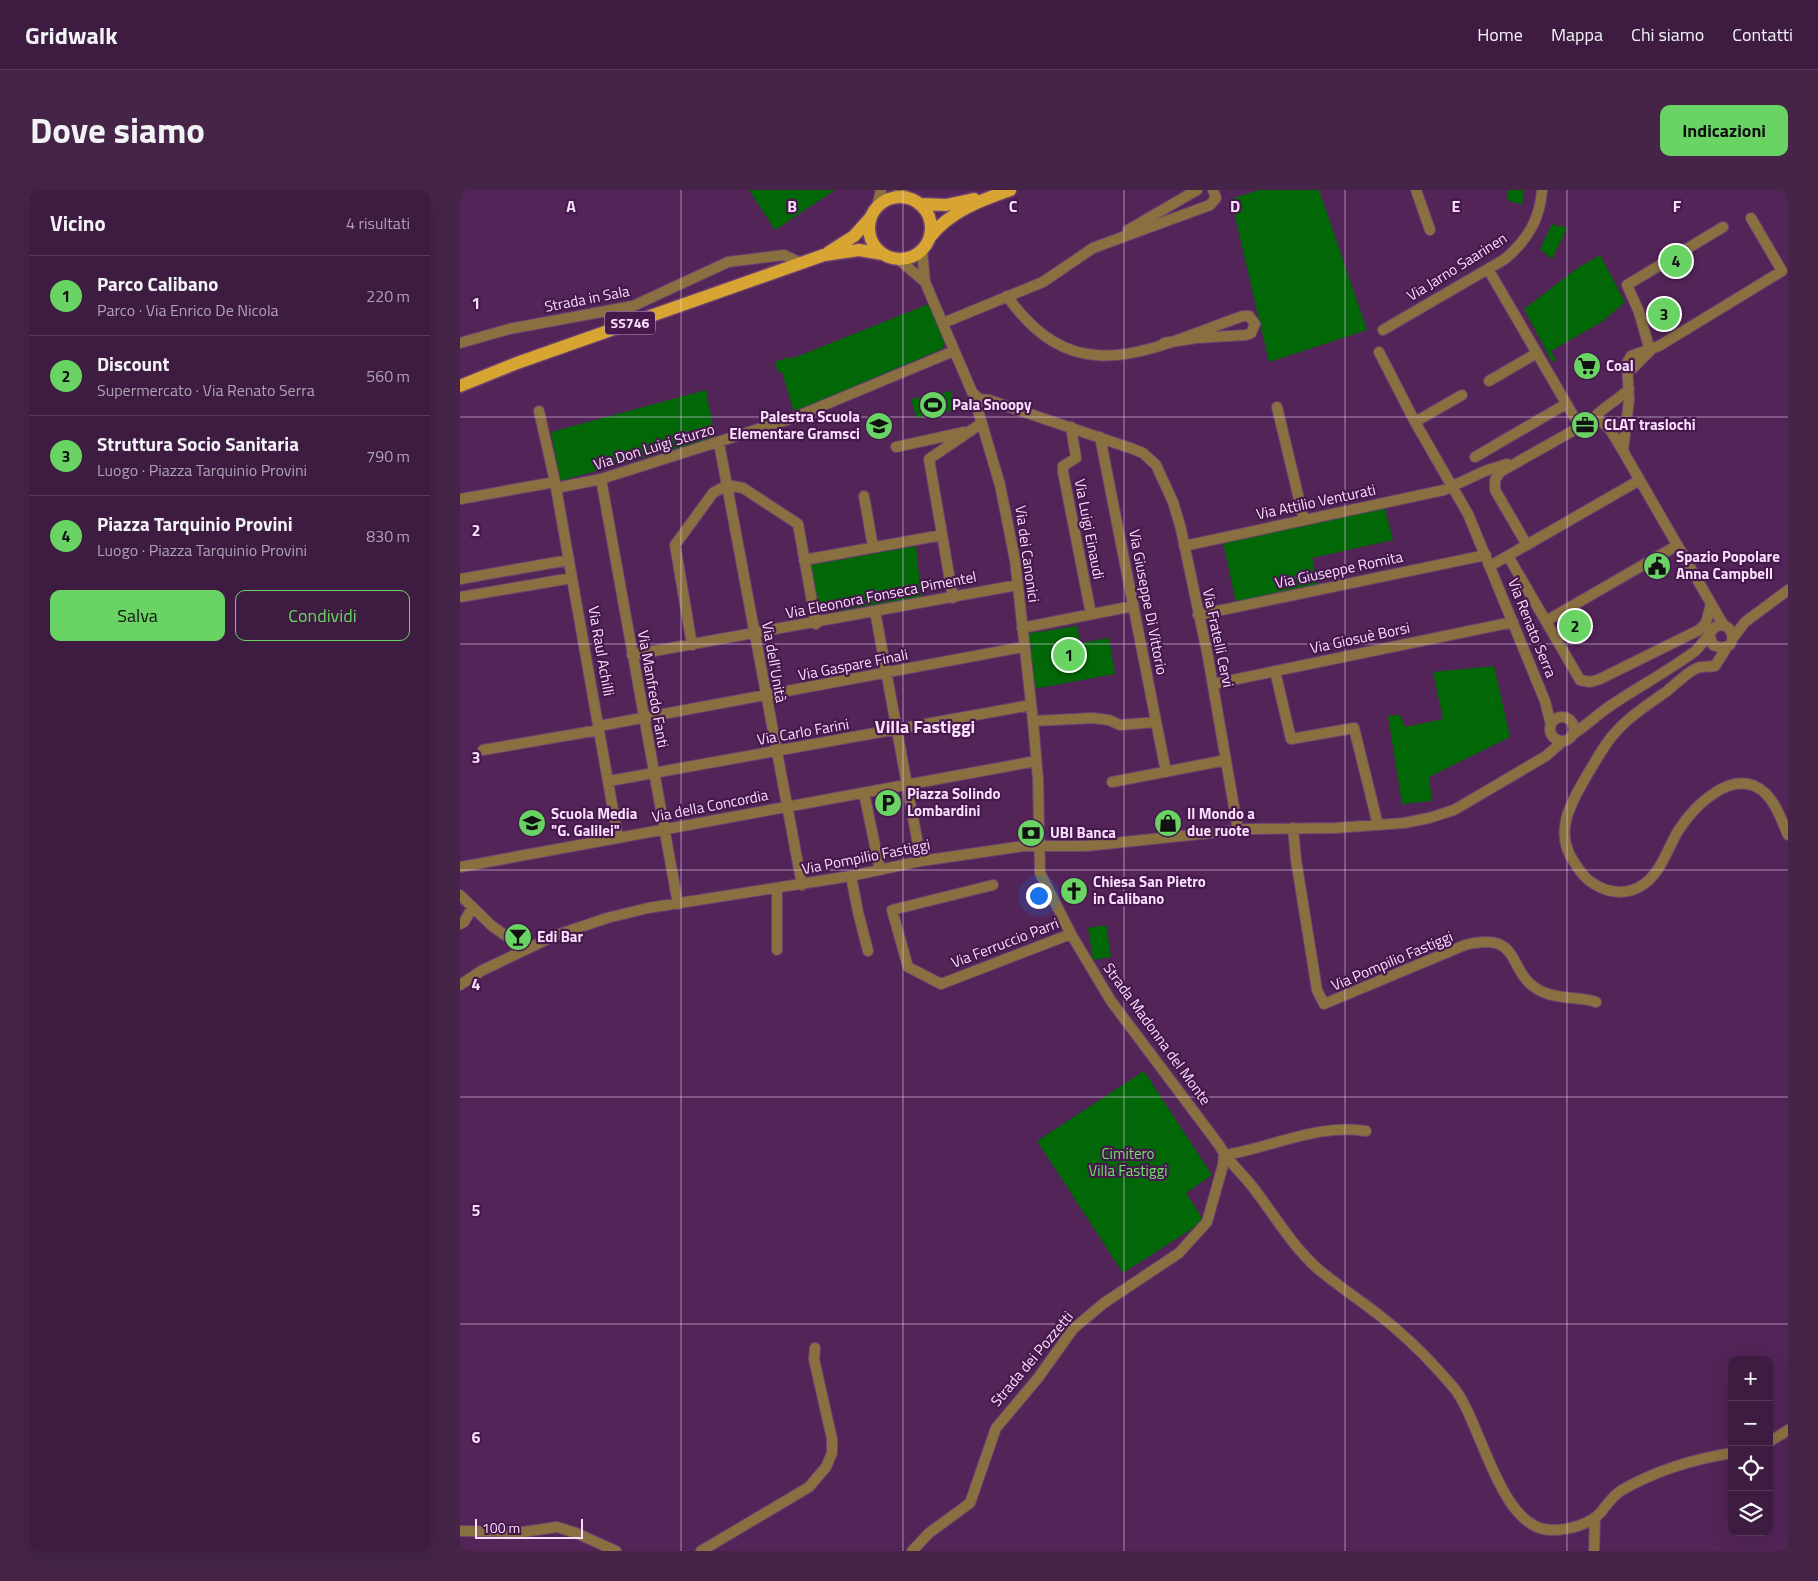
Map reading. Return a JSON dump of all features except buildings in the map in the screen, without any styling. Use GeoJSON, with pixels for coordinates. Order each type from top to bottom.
{"type":"FeatureCollection","features":[{"type":"Feature","properties":{"kind":"main road","name":"SS746"},"geometry":{"type":"LineString","coordinates":[[824,255],[854,236],[874,212],[892,198],[909,197],[946,205],[1006,192]]}},
{"type":"Feature","properties":{"kind":"main road","name":"SS746"},"geometry":{"type":"LineString","coordinates":[[922,250],[929,237],[950,216],[1006,192]]}},
{"type":"Feature","properties":{"kind":"main road"},"geometry":{"type":"LineString","coordinates":[[909,197],[930,219],[929,237]]}},
{"type":"Feature","properties":{"kind":"main road"},"geometry":{"type":"LineString","coordinates":[[874,212],[869,227],[870,238],[883,254]]}},
{"type":"Feature","properties":{"kind":"main road","name":"SS746"},"geometry":{"type":"LineString","coordinates":[[460,386],[517,363],[824,255],[860,250],[898,259]]}},
{"type":"Feature","properties":{"kind":"main road"},"geometry":{"type":"LineString","coordinates":[[898,259],[915,255],[922,250]]}},
{"type":"Feature","properties":{"kind":"street"},"geometry":{"type":"LineString","coordinates":[[874,212],[881,190]]}},
{"type":"Feature","properties":{"kind":"street"},"geometry":{"type":"LineString","coordinates":[[943,323],[1043,282],[1083,254],[1197,190]]}},
{"type":"Feature","properties":{"kind":"street"},"geometry":{"type":"LineString","coordinates":[[1103,244],[1210,205],[1216,198],[1213,190]]}},
{"type":"Feature","properties":{"kind":"street"},"geometry":{"type":"LineString","coordinates":[[1416,190],[1430,230]]}},
{"type":"Feature","properties":{"kind":"street","name":"Via Jarno Saarinen"},"geometry":{"type":"LineString","coordinates":[[1383,330],[1505,259],[1522,244],[1533,226],[1541,204],[1542,190]]}},
{"type":"Feature","properties":{"kind":"street"},"geometry":{"type":"LineString","coordinates":[[1622,451],[1629,390],[1627,368],[1631,356],[1650,351],[1782,271],[1751,218]]}},
{"type":"Feature","properties":{"kind":"street"},"geometry":{"type":"LineString","coordinates":[[1650,351],[1640,312],[1627,285],[1723,228]]}},
{"type":"Feature","properties":{"kind":"street","name":"Via dei Canonici"},"geometry":{"type":"LineString","coordinates":[[922,250],[925,282],[972,392],[979,399],[978,407],[1000,485],[1018,585],[1023,647],[1033,721],[1040,846]]}},
{"type":"Feature","properties":{"kind":"street","name":"Strada in Sala"},"geometry":{"type":"LineString","coordinates":[[460,344],[509,329],[633,306],[728,262],[784,255],[800,263]]}},
{"type":"Feature","properties":{"kind":"street","name":"Via dei Canonici"},"geometry":{"type":"LineString","coordinates":[[898,259],[925,282]]}},
{"type":"Feature","properties":{"kind":"street"},"geometry":{"type":"LineString","coordinates":[[1488,269],[1580,427]]}},
{"type":"Feature","properties":{"kind":"street"},"geometry":{"type":"LineString","coordinates":[[1006,296],[1027,323],[1040,335],[1072,352],[1088,356],[1119,356],[1243,316],[1249,316],[1255,324],[1252,333],[1246,335],[1196,338],[1164,343]]}},
{"type":"Feature","properties":{"kind":"street","name":"Via Don Luigi Sturzo"},"geometry":{"type":"LineString","coordinates":[[556,485],[601,479],[719,443],[793,418],[954,351]]}},
{"type":"Feature","properties":{"kind":"street","name":"Via Renato Serra"},"geometry":{"type":"LineString","coordinates":[[1379,352],[1415,422],[1468,514],[1545,701],[1551,730]]}},
{"type":"Feature","properties":{"kind":"street"},"geometry":{"type":"LineString","coordinates":[[1489,381],[1537,353]]}},
{"type":"Feature","properties":{"kind":"street"},"geometry":{"type":"LineString","coordinates":[[1528,545],[1496,490],[1495,480],[1500,472],[1592,420],[1596,414],[1612,405],[1629,390]]}},
{"type":"Feature","properties":{"kind":"street"},"geometry":{"type":"LineString","coordinates":[[1415,422],[1462,396]]}},
{"type":"Feature","properties":{"kind":"street"},"geometry":{"type":"LineString","coordinates":[[979,399],[988,400],[1100,437]]}},
{"type":"Feature","properties":{"kind":"street"},"geometry":{"type":"LineString","coordinates":[[1475,457],[1566,404]]}},
{"type":"Feature","properties":{"kind":"street"},"geometry":{"type":"LineString","coordinates":[[1277,407],[1304,520]]}},
{"type":"Feature","properties":{"kind":"street","name":"Via Raul Achilli"},"geometry":{"type":"LineString","coordinates":[[539,411],[556,485],[618,838]]}},
{"type":"Feature","properties":{"kind":"street"},"geometry":{"type":"LineString","coordinates":[[1592,420],[1599,420],[1606,424],[1711,604],[1732,632],[1720,643]]}},
{"type":"Feature","properties":{"kind":"street"},"geometry":{"type":"LineString","coordinates":[[953,598],[929,459],[982,423]]}},
{"type":"Feature","properties":{"kind":"street","name":"Via Luigi Einaudi"},"geometry":{"type":"LineString","coordinates":[[1071,427],[1076,458],[1064,466],[1063,472],[1091,614]]}},
{"type":"Feature","properties":{"kind":"street"},"geometry":{"type":"LineString","coordinates":[[896,447],[969,431]]}},
{"type":"Feature","properties":{"kind":"street","name":"Via Fratelli Cervi"},"geometry":{"type":"LineString","coordinates":[[1100,437],[1143,453],[1150,458],[1156,465],[1173,502],[1213,684],[1238,830]]}},
{"type":"Feature","properties":{"kind":"street","name":"Via Giuseppe Di Vittorio"},"geometry":{"type":"LineString","coordinates":[[1100,437],[1166,772]]}},
{"type":"Feature","properties":{"kind":"street","name":"Via dell'Unità"},"geometry":{"type":"LineString","coordinates":[[719,443],[775,752],[802,885]]}},
{"type":"Feature","properties":{"kind":"street"},"geometry":{"type":"LineString","coordinates":[[1452,486],[1484,471],[1528,457]]}},
{"type":"Feature","properties":{"kind":"street","name":"Via Manfredo Fanti"},"geometry":{"type":"LineString","coordinates":[[601,479],[678,904]]}},
{"type":"Feature","properties":{"kind":"street","name":"Via Renato Serra"},"geometry":{"type":"LineString","coordinates":[[1490,566],[1638,481]]}},
{"type":"Feature","properties":{"kind":"street"},"geometry":{"type":"LineString","coordinates":[[692,645],[675,545],[713,493],[727,484],[743,488],[798,524],[816,624]]}},
{"type":"Feature","properties":{"kind":"street"},"geometry":{"type":"LineString","coordinates":[[460,499],[556,485]]}},
{"type":"Feature","properties":{"kind":"street","name":"Via Attilio Venturati"},"geometry":{"type":"LineString","coordinates":[[1184,546],[1444,490],[1452,486]]}},
{"type":"Feature","properties":{"kind":"street"},"geometry":{"type":"LineString","coordinates":[[864,496],[874,547]]}},
{"type":"Feature","properties":{"kind":"street"},"geometry":{"type":"LineString","coordinates":[[804,560],[942,535]]}},
{"type":"Feature","properties":{"kind":"street","name":"Via Renato Serra"},"geometry":{"type":"LineString","coordinates":[[1546,621],[1676,546]]}},
{"type":"Feature","properties":{"kind":"street","name":"Via Giuseppe Romita"},"geometry":{"type":"LineString","coordinates":[[1198,615],[1486,555]]}},
{"type":"Feature","properties":{"kind":"street","name":"Via Renato Serra"},"geometry":{"type":"LineString","coordinates":[[1508,556],[1580,680],[1590,682],[1600,679],[1699,630],[1706,624],[1711,604]]}},
{"type":"Feature","properties":{"kind":"street"},"geometry":{"type":"LineString","coordinates":[[460,579],[569,560]]}},
{"type":"Feature","properties":{"kind":"street"},"geometry":{"type":"LineString","coordinates":[[490,574],[493,591]]}},
{"type":"Feature","properties":{"kind":"street"},"geometry":{"type":"LineString","coordinates":[[460,597],[572,578]]}},
{"type":"Feature","properties":{"kind":"street","name":"Via Eleonora Fonseca Pimentel"},"geometry":{"type":"LineString","coordinates":[[632,656],[816,624],[1018,585]]}},
{"type":"Feature","properties":{"kind":"street"},"geometry":{"type":"LineString","coordinates":[[1551,730],[1556,740],[1564,741],[1572,728],[1588,722],[1696,650],[1720,643],[1788,590]]}},
{"type":"Feature","properties":{"kind":"street"},"geometry":{"type":"LineString","coordinates":[[1022,628],[1133,606]]}},
{"type":"Feature","properties":{"kind":"street"},"geometry":{"type":"LineString","coordinates":[[875,612],[921,860]]}},
{"type":"Feature","properties":{"kind":"street","name":"Via Giosuè Borsi"},"geometry":{"type":"LineString","coordinates":[[1213,684],[1512,622]]}},
{"type":"Feature","properties":{"kind":"street"},"geometry":{"type":"LineString","coordinates":[[1745,622],[1714,628],[1720,643],[1719,663],[1716,666],[1695,669],[1614,734],[1572,802],[1564,825],[1566,847],[1583,876],[1595,885],[1619,892],[1633,891],[1646,883],[1656,871],[1678,831],[1701,803],[1729,785],[1741,783],[1751,785],[1763,792],[1779,815],[1788,835]]}},
{"type":"Feature","properties":{"kind":"street","name":"Via Gaspare Finali"},"geometry":{"type":"LineString","coordinates":[[599,728],[643,718],[1023,647]]}},
{"type":"Feature","properties":{"kind":"street"},"geometry":{"type":"LineString","coordinates":[[1275,671],[1291,739],[1354,728],[1378,825]]}},
{"type":"Feature","properties":{"kind":"street","name":"Via Renato Serra"},"geometry":{"type":"LineString","coordinates":[[1545,701],[1562,718]]}},
{"type":"Feature","properties":{"kind":"street","name":"Via Carlo Farini"},"geometry":{"type":"LineString","coordinates":[[609,782],[897,731],[1031,705]]}},
{"type":"Feature","properties":{"kind":"street"},"geometry":{"type":"LineString","coordinates":[[1033,721],[1093,718],[1109,720],[1120,725],[1156,722]]}},
{"type":"Feature","properties":{"kind":"street"},"geometry":{"type":"LineString","coordinates":[[1546,756],[1555,720],[1562,718],[1572,728]]}},
{"type":"Feature","properties":{"kind":"street"},"geometry":{"type":"LineString","coordinates":[[483,750],[599,728]]}},
{"type":"Feature","properties":{"kind":"street","name":"Via Pompilio Fastiggi"},"geometry":{"type":"LineString","coordinates":[[460,985],[481,971],[525,949],[554,936],[607,918],[678,904],[777,890],[852,876],[921,860],[1024,846],[1086,846],[1238,830],[1404,823],[1454,810],[1546,756],[1564,741]]}},
{"type":"Feature","properties":{"kind":"street"},"geometry":{"type":"LineString","coordinates":[[1112,782],[1226,760]]}},
{"type":"Feature","properties":{"kind":"street","name":"Via della Concordia"},"geometry":{"type":"LineString","coordinates":[[460,866],[1036,761]]}},
{"type":"Feature","properties":{"kind":"street"},"geometry":{"type":"LineString","coordinates":[[864,793],[880,870]]}},
{"type":"Feature","properties":{"kind":"street","name":"Via Pompilio Fastiggi"},"geometry":{"type":"LineString","coordinates":[[1294,828],[1296,860],[1316,981],[1319,998],[1324,1004],[1465,946],[1483,941],[1493,941],[1501,944],[1508,951],[1530,984],[1542,992],[1596,1002]]}},
{"type":"Feature","properties":{"kind":"street","name":"Strada Madonna del Monte"},"geometry":{"type":"LineString","coordinates":[[1040,846],[1040,873],[1070,934],[1111,1001],[1224,1154],[1251,1184],[1317,1268],[1397,1329],[1454,1388],[1468,1410],[1500,1486],[1514,1508],[1527,1522],[1540,1528],[1553,1530],[1578,1526],[1595,1519]]}},
{"type":"Feature","properties":{"kind":"street"},"geometry":{"type":"LineString","coordinates":[[852,876],[858,912],[868,951]]}},
{"type":"Feature","properties":{"kind":"street","name":"Via Ferruccio Parri"},"geometry":{"type":"LineString","coordinates":[[993,885],[892,910],[908,967],[942,984],[1070,934]]}},
{"type":"Feature","properties":{"kind":"street"},"geometry":{"type":"LineString","coordinates":[[777,890],[777,950]]}},
{"type":"Feature","properties":{"kind":"street"},"geometry":{"type":"LineString","coordinates":[[460,895],[492,926],[525,949]]}},
{"type":"Feature","properties":{"kind":"street"},"geometry":{"type":"LineString","coordinates":[[460,924],[464,922],[472,908]]}},
{"type":"Feature","properties":{"kind":"street"},"geometry":{"type":"LineString","coordinates":[[1224,1154],[1244,1152],[1330,1129],[1348,1128],[1366,1131]]}},
{"type":"Feature","properties":{"kind":"street","name":"Strada dei Pozzetti"},"geometry":{"type":"LineString","coordinates":[[912,1551],[929,1533],[966,1507],[970,1502],[996,1428],[1038,1378],[1073,1329],[1104,1303],[1179,1254],[1207,1222],[1223,1165],[1224,1154]]}},
{"type":"Feature","properties":{"kind":"street"},"geometry":{"type":"LineString","coordinates":[[701,1551],[809,1487],[826,1467],[832,1453],[832,1439],[814,1359],[815,1348]]}},
{"type":"Feature","properties":{"kind":"street"},"geometry":{"type":"LineString","coordinates":[[1773,1439],[1788,1430]]}},
{"type":"Feature","properties":{"kind":"street"},"geometry":{"type":"LineString","coordinates":[[1594,1551],[1595,1519],[1608,1501],[1621,1490],[1702,1457],[1728,1454]]}},
{"type":"Feature","properties":{"kind":"street"},"geometry":{"type":"LineString","coordinates":[[460,1531],[523,1532],[557,1527],[576,1533],[616,1551]]}},
{"type":"Feature","properties":{"kind":"green space"},"geometry":{"type":"Polygon","coordinates":[[[749,190],[835,190],[775,230],[749,190]]]}},
{"type":"Feature","properties":{"kind":"green space"},"geometry":{"type":"Polygon","coordinates":[[[1259,190],[1319,190],[1367,330],[1269,362],[1231,199],[1259,190]]]}},
{"type":"Feature","properties":{"kind":"green space"},"geometry":{"type":"Polygon","coordinates":[[[1508,190],[1524,190],[1522,205],[1507,200],[1508,190]]]}},
{"type":"Feature","properties":{"kind":"green space"},"geometry":{"type":"Polygon","coordinates":[[[1552,224],[1567,228],[1552,259],[1540,249],[1552,224]]]}},
{"type":"Feature","properties":{"kind":"green space"},"geometry":{"type":"Polygon","coordinates":[[[1600,255],[1625,302],[1603,321],[1551,351],[1556,360],[1552,362],[1524,309],[1576,269],[1600,255]]]}},
{"type":"Feature","properties":{"kind":"green space"},"geometry":{"type":"Polygon","coordinates":[[[931,303],[946,342],[942,349],[794,412],[782,372],[778,372],[775,362],[789,357],[791,359],[931,303]]]}},
{"type":"Feature","properties":{"kind":"green space"},"geometry":{"type":"Polygon","coordinates":[[[706,390],[715,438],[560,481],[551,432],[706,390]]]}},
{"type":"Feature","properties":{"kind":"green space","name":"Pala Snoopy"},"geometry":{"type":"Polygon","coordinates":[[[951,391],[955,410],[916,418],[911,399],[951,391]]]}},
{"type":"Feature","properties":{"kind":"green space"},"geometry":{"type":"Polygon","coordinates":[[[1384,506],[1393,540],[1312,558],[1318,586],[1236,603],[1223,542],[1384,506]]]}},
{"type":"Feature","properties":{"kind":"green space"},"geometry":{"type":"Polygon","coordinates":[[[916,546],[921,597],[819,614],[811,565],[916,546]]]}},
{"type":"Feature","properties":{"kind":"green space"},"geometry":{"type":"Polygon","coordinates":[[[1077,626],[1080,643],[1109,638],[1115,674],[1033,689],[1025,634],[1077,626]]]}},
{"type":"Feature","properties":{"kind":"green space"},"geometry":{"type":"Polygon","coordinates":[[[1494,666],[1510,737],[1429,777],[1432,801],[1402,804],[1388,716],[1400,715],[1405,727],[1443,719],[1433,672],[1494,666]]]}},
{"type":"Feature","properties":{"kind":"green space"},"geometry":{"type":"Polygon","coordinates":[[[1106,925],[1111,957],[1093,960],[1088,928],[1106,925]]]}},
{"type":"Feature","properties":{"kind":"green space","name":"Cimitero Villa Fastiggi"},"geometry":{"type":"Polygon","coordinates":[[[1144,1071],[1212,1175],[1186,1193],[1204,1221],[1123,1273],[1037,1141],[1144,1071]]]}},
{"type":"Feature","properties":{"kind":"place","name":"Piazza Tarquinio Provini"},"geometry":{"type":"Point","coordinates":[1676,261]}},
{"type":"Feature","properties":{"kind":"place","name":"Struttura Socio Sanitaria"},"geometry":{"type":"Point","coordinates":[1664,314]}},
{"type":"Feature","properties":{"kind":"place","name":"Coal"},"geometry":{"type":"Point","coordinates":[1587,366]}},
{"type":"Feature","properties":{"kind":"place","name":"Pala Snoopy"},"geometry":{"type":"Point","coordinates":[933,405]}},
{"type":"Feature","properties":{"kind":"place","name":"CLAT traslochi"},"geometry":{"type":"Point","coordinates":[1585,425]}},
{"type":"Feature","properties":{"kind":"place","name":"Palestra Scuola Elementare Gramsci"},"geometry":{"type":"Point","coordinates":[879,426]}},
{"type":"Feature","properties":{"kind":"place","name":"Spazio Popolare Anna Campbell"},"geometry":{"type":"Point","coordinates":[1657,566]}},
{"type":"Feature","properties":{"kind":"place","name":"Discount"},"geometry":{"type":"Point","coordinates":[1575,626]}},
{"type":"Feature","properties":{"kind":"place","name":"Parco Calibano"},"geometry":{"type":"Point","coordinates":[1069,655]}},
{"type":"Feature","properties":{"kind":"place","name":"Piazza Solindo Lombardini"},"geometry":{"type":"Point","coordinates":[888,803]}},
{"type":"Feature","properties":{"kind":"place","name":"Scuola Media \"G. Galilei\""},"geometry":{"type":"Point","coordinates":[532,823]}},
{"type":"Feature","properties":{"kind":"place","name":"Il Mondo a due ruote"},"geometry":{"type":"Point","coordinates":[1168,823]}},
{"type":"Feature","properties":{"kind":"place","name":"UBI Banca"},"geometry":{"type":"Point","coordinates":[1031,833]}},
{"type":"Feature","properties":{"kind":"place","name":"Chiesa San Pietro in Calibano"},"geometry":{"type":"Point","coordinates":[1074,891]}},
{"type":"Feature","properties":{"kind":"place","name":"Edi Bar"},"geometry":{"type":"Point","coordinates":[518,937]}},
{"type":"Feature","properties":{"kind":"district","name":"Villa Fastiggi"},"geometry":{"type":"Point","coordinates":[925,727]}}]}
